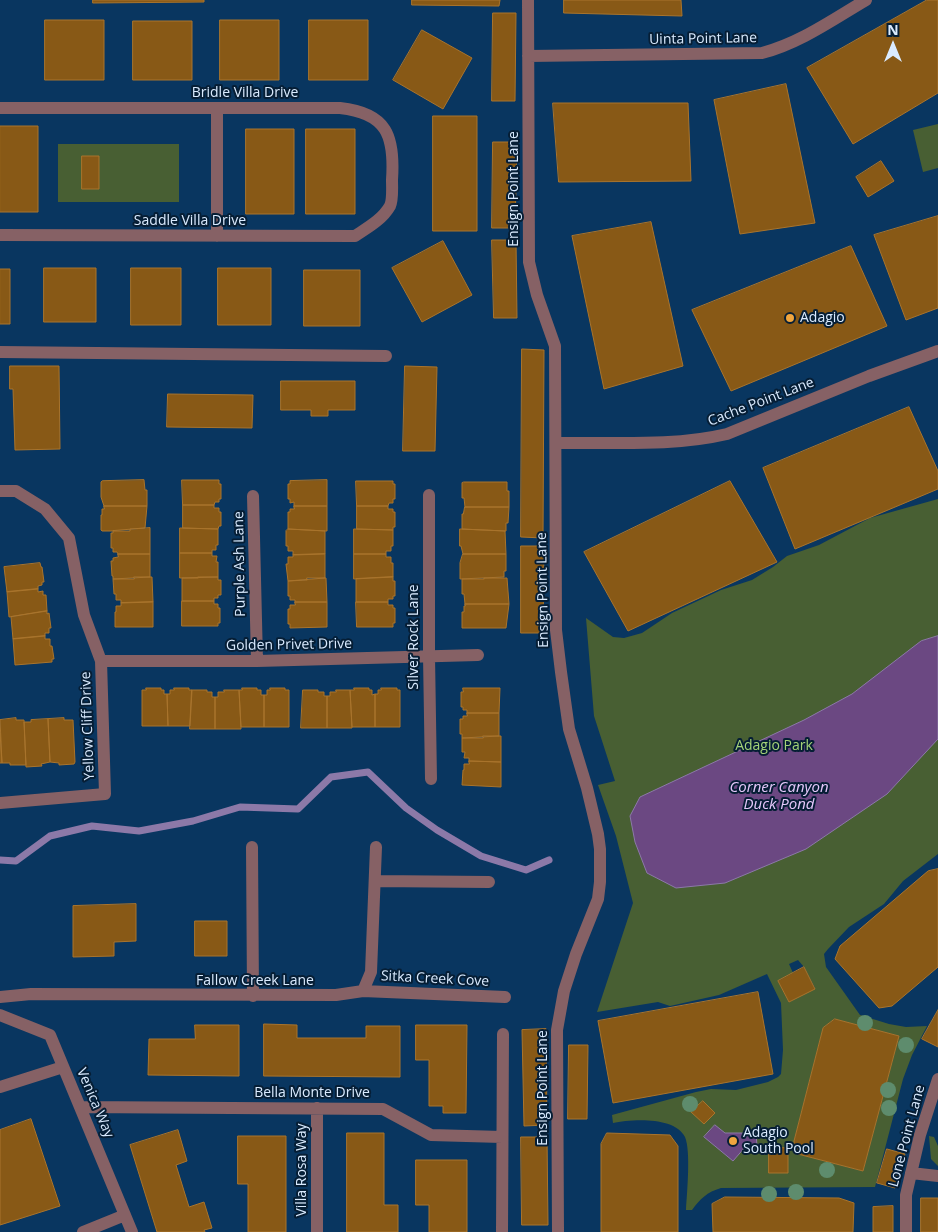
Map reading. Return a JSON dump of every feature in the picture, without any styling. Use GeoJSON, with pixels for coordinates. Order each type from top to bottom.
{"type":"FeatureCollection","features":[{"type":"Feature","properties":{"kind":"street","name":"Ensign Point Lane"},"geometry":{"type":"LineString","coordinates":[[528,0],[529,262],[537,296],[555,346],[557,443],[556,630],[569,730],[587,788],[598,834],[600,866],[598,899],[576,954],[564,991],[557,1030],[558,1232]]}},
{"type":"Feature","properties":{"kind":"street","name":"Uinta Point Lane"},"geometry":{"type":"LineString","coordinates":[[528,56],[762,53],[798,40],[866,0]]}},
{"type":"Feature","properties":{"kind":"street","name":"Bridle Villa Drive"},"geometry":{"type":"LineString","coordinates":[[0,108],[340,108],[356,110],[374,117],[386,130],[392,150],[391,205],[376,221]]}},
{"type":"Feature","properties":{"kind":"street"},"geometry":{"type":"LineString","coordinates":[[216,108],[216,236]]}},
{"type":"Feature","properties":{"kind":"street","name":"Saddle Villa Drive"},"geometry":{"type":"LineString","coordinates":[[0,235],[355,236],[376,221]]}},
{"type":"Feature","properties":{"kind":"street"},"geometry":{"type":"LineString","coordinates":[[0,352],[386,356]]}},
{"type":"Feature","properties":{"kind":"street","name":"Cache Point Lane"},"geometry":{"type":"LineString","coordinates":[[557,443],[684,442],[712,438],[727,434],[869,376],[938,352]]}},
{"type":"Feature","properties":{"kind":"street","name":"Yellow Cliff Drive"},"geometry":{"type":"LineString","coordinates":[[0,491],[16,491],[45,509],[69,538],[84,615],[101,661],[105,794],[0,803]]}},
{"type":"Feature","properties":{"kind":"street","name":"Silver Rock Lane"},"geometry":{"type":"LineString","coordinates":[[428,495],[431,779]]}},
{"type":"Feature","properties":{"kind":"street","name":"Purple Ash Lane"},"geometry":{"type":"LineString","coordinates":[[253,496],[257,661]]}},
{"type":"Feature","properties":{"kind":"street","name":"Golden Privet Drive"},"geometry":{"type":"LineString","coordinates":[[101,661],[257,661],[478,655]]}},
{"type":"Feature","properties":{"kind":"street"},"geometry":{"type":"LineString","coordinates":[[252,847],[253,996]]}},
{"type":"Feature","properties":{"kind":"street"},"geometry":{"type":"LineString","coordinates":[[363,991],[371,972],[376,847]]}},
{"type":"Feature","properties":{"kind":"street"},"geometry":{"type":"LineString","coordinates":[[375,881],[489,882]]}},
{"type":"Feature","properties":{"kind":"street","name":"Fallow Creek Lane"},"geometry":{"type":"LineString","coordinates":[[0,997],[31,994],[336,996],[363,991]]}},
{"type":"Feature","properties":{"kind":"street","name":"Sitka Creek Cove"},"geometry":{"type":"LineString","coordinates":[[363,991],[505,997]]}},
{"type":"Feature","properties":{"kind":"street","name":"Venica Way"},"geometry":{"type":"LineString","coordinates":[[0,1015],[50,1035],[132,1232]]}},
{"type":"Feature","properties":{"kind":"street"},"geometry":{"type":"LineString","coordinates":[[502,1232],[503,1034]]}},
{"type":"Feature","properties":{"kind":"street"},"geometry":{"type":"LineString","coordinates":[[0,1087],[63,1067]]}},
{"type":"Feature","properties":{"kind":"street","name":"Lone Point Lane"},"geometry":{"type":"LineString","coordinates":[[906,1232],[906,1195],[920,1135],[938,1079]]}},
{"type":"Feature","properties":{"kind":"street","name":"Bella Monte Drive"},"geometry":{"type":"LineString","coordinates":[[80,1107],[383,1109],[431,1135],[502,1138]]}},
{"type":"Feature","properties":{"kind":"street","name":"Villa Rosa Way"},"geometry":{"type":"LineString","coordinates":[[317,1108],[317,1232]]}},
{"type":"Feature","properties":{"kind":"street"},"geometry":{"type":"LineString","coordinates":[[911,1173],[938,1176]]}},
{"type":"Feature","properties":{"kind":"street"},"geometry":{"type":"LineString","coordinates":[[83,1232],[125,1215]]}},
{"type":"Feature","properties":{"kind":"green space"},"geometry":{"type":"Polygon","coordinates":[[[938,124],[938,168],[923,172],[913,130],[938,124]]]}},
{"type":"Feature","properties":{"kind":"green space"},"geometry":{"type":"Polygon","coordinates":[[[58,144],[179,144],[179,202],[58,202],[58,144]]]}},
{"type":"Feature","properties":{"kind":"green space","name":"Adagio Park"},"geometry":{"type":"Polygon","coordinates":[[[938,499],[938,854],[903,881],[884,904],[849,927],[824,954],[826,967],[860,1015],[906,1027],[927,1026],[912,1055],[903,1079],[875,1187],[721,1188],[704,1196],[692,1210],[686,1210],[688,1152],[685,1137],[680,1130],[663,1122],[641,1120],[613,1123],[612,1115],[696,1092],[711,1089],[736,1090],[768,1082],[778,1077],[781,1074],[783,1050],[781,1003],[767,974],[719,995],[670,1006],[658,1002],[597,1012],[633,903],[616,836],[598,785],[615,781],[594,716],[586,618],[613,637],[624,638],[642,633],[672,613],[721,590],[752,580],[787,556],[819,545],[870,518],[938,499]],[[798,960],[789,964],[793,973],[778,981],[789,1002],[815,988],[798,960]],[[835,1019],[823,1028],[794,1141],[794,1153],[863,1171],[899,1036],[835,1019]]]}},
{"type":"Feature","properties":{"kind":"green space"},"geometry":{"type":"Polygon","coordinates":[[[929,1136],[934,1137],[938,1146],[938,1166],[931,1159],[929,1136]]]}},
{"type":"Feature","properties":{"kind":"water","name":"Corner Canyon Duck Pond"},"geometry":{"type":"Polygon","coordinates":[[[938,636],[938,739],[887,794],[806,849],[725,883],[676,888],[647,873],[635,842],[630,816],[640,797],[804,720],[852,694],[921,641],[938,636]]]}},
{"type":"Feature","properties":{"kind":"water","name":"Adagio South Pool"},"geometry":{"type":"Polygon","coordinates":[[[715,1125],[725,1133],[756,1133],[757,1146],[746,1146],[733,1161],[704,1137],[715,1125]]]}},
{"type":"Feature","properties":{"kind":"building"},"geometry":{"type":"Polygon","coordinates":[[[93,0],[204,0],[204,2],[93,3],[93,0]]]}},
{"type":"Feature","properties":{"kind":"building"},"geometry":{"type":"Polygon","coordinates":[[[412,0],[500,0],[499,6],[412,5],[412,0]]]}},
{"type":"Feature","properties":{"kind":"building"},"geometry":{"type":"Polygon","coordinates":[[[564,0],[681,0],[682,16],[564,13],[564,0]]]}},
{"type":"Feature","properties":{"kind":"building"},"geometry":{"type":"Polygon","coordinates":[[[927,0],[938,0],[938,93],[853,144],[807,68],[927,0]]]}},
{"type":"Feature","properties":{"kind":"building"},"geometry":{"type":"Polygon","coordinates":[[[493,13],[516,13],[515,101],[492,101],[493,13]]]}},
{"type":"Feature","properties":{"kind":"building"},"geometry":{"type":"Polygon","coordinates":[[[45,20],[104,20],[104,80],[45,80],[45,20]]]}},
{"type":"Feature","properties":{"kind":"building"},"geometry":{"type":"Polygon","coordinates":[[[220,20],[279,20],[279,80],[220,80],[220,20]]]}},
{"type":"Feature","properties":{"kind":"building"},"geometry":{"type":"Polygon","coordinates":[[[309,20],[368,20],[368,80],[309,80],[309,20]]]}},
{"type":"Feature","properties":{"kind":"building"},"geometry":{"type":"Polygon","coordinates":[[[133,21],[192,21],[192,80],[133,80],[133,21]]]}},
{"type":"Feature","properties":{"kind":"building"},"geometry":{"type":"Polygon","coordinates":[[[422,30],[472,58],[443,109],[393,80],[422,30]]]}},
{"type":"Feature","properties":{"kind":"building"},"geometry":{"type":"Polygon","coordinates":[[[786,84],[815,223],[740,234],[714,100],[786,84]]]}},
{"type":"Feature","properties":{"kind":"building"},"geometry":{"type":"Polygon","coordinates":[[[553,103],[688,103],[691,181],[559,182],[553,103]]]}},
{"type":"Feature","properties":{"kind":"building"},"geometry":{"type":"Polygon","coordinates":[[[433,116],[477,116],[477,231],[433,231],[433,116]]]}},
{"type":"Feature","properties":{"kind":"building"},"geometry":{"type":"Polygon","coordinates":[[[0,126],[38,126],[38,212],[0,212],[0,126]]]}},
{"type":"Feature","properties":{"kind":"building"},"geometry":{"type":"Polygon","coordinates":[[[246,129],[294,129],[294,214],[246,214],[246,129]]]}},
{"type":"Feature","properties":{"kind":"building"},"geometry":{"type":"Polygon","coordinates":[[[306,129],[355,129],[355,214],[306,214],[306,129]]]}},
{"type":"Feature","properties":{"kind":"building"},"geometry":{"type":"Polygon","coordinates":[[[493,142],[517,142],[515,228],[492,228],[493,142]]]}},
{"type":"Feature","properties":{"kind":"building"},"geometry":{"type":"Polygon","coordinates":[[[82,156],[99,156],[99,189],[82,189],[82,156]]]}},
{"type":"Feature","properties":{"kind":"building"},"geometry":{"type":"Polygon","coordinates":[[[881,161],[894,181],[868,197],[856,177],[881,161]]]}},
{"type":"Feature","properties":{"kind":"building"},"geometry":{"type":"Polygon","coordinates":[[[938,216],[938,308],[906,320],[874,235],[938,216]]]}},
{"type":"Feature","properties":{"kind":"building"},"geometry":{"type":"Polygon","coordinates":[[[651,222],[683,366],[604,389],[572,236],[651,222]]]}},
{"type":"Feature","properties":{"kind":"building"},"geometry":{"type":"Polygon","coordinates":[[[492,240],[516,240],[517,318],[494,318],[492,240]]]}},
{"type":"Feature","properties":{"kind":"building"},"geometry":{"type":"Polygon","coordinates":[[[443,241],[472,295],[422,322],[392,268],[443,241]]]}},
{"type":"Feature","properties":{"kind":"building","name":"Adagio"},"geometry":{"type":"Polygon","coordinates":[[[851,246],[887,326],[731,391],[692,310],[851,246]]]}},
{"type":"Feature","properties":{"kind":"building"},"geometry":{"type":"Polygon","coordinates":[[[44,268],[96,268],[96,322],[44,322],[44,268]]]}},
{"type":"Feature","properties":{"kind":"building"},"geometry":{"type":"Polygon","coordinates":[[[131,268],[181,268],[181,325],[131,325],[131,268]]]}},
{"type":"Feature","properties":{"kind":"building"},"geometry":{"type":"Polygon","coordinates":[[[218,268],[271,268],[271,325],[218,325],[218,268]]]}},
{"type":"Feature","properties":{"kind":"building"},"geometry":{"type":"Polygon","coordinates":[[[0,269],[10,269],[10,324],[0,324],[0,269]]]}},
{"type":"Feature","properties":{"kind":"building"},"geometry":{"type":"Polygon","coordinates":[[[304,270],[360,270],[360,326],[304,326],[304,270]]]}},
{"type":"Feature","properties":{"kind":"building"},"geometry":{"type":"Polygon","coordinates":[[[522,349],[544,350],[543,538],[521,537],[522,349]]]}},
{"type":"Feature","properties":{"kind":"building"},"geometry":{"type":"Polygon","coordinates":[[[10,366],[59,366],[60,449],[15,450],[13,389],[10,389],[10,366]]]}},
{"type":"Feature","properties":{"kind":"building"},"geometry":{"type":"Polygon","coordinates":[[[405,366],[437,367],[435,451],[403,451],[405,366]]]}},
{"type":"Feature","properties":{"kind":"building"},"geometry":{"type":"Polygon","coordinates":[[[281,381],[355,381],[355,410],[328,410],[328,416],[311,416],[311,410],[281,410],[281,381]]]}},
{"type":"Feature","properties":{"kind":"building"},"geometry":{"type":"Polygon","coordinates":[[[168,394],[253,395],[252,428],[167,427],[168,394]]]}},
{"type":"Feature","properties":{"kind":"building"},"geometry":{"type":"Polygon","coordinates":[[[909,407],[938,471],[938,489],[795,549],[763,468],[909,407]]]}},
{"type":"Feature","properties":{"kind":"building"},"geometry":{"type":"Polygon","coordinates":[[[144,480],[145,490],[147,490],[147,506],[104,506],[101,497],[102,481],[144,480]]]}},
{"type":"Feature","properties":{"kind":"building"},"geometry":{"type":"Polygon","coordinates":[[[182,480],[219,480],[219,484],[221,484],[221,499],[219,499],[219,502],[215,502],[214,505],[183,505],[182,480]]]}},
{"type":"Feature","properties":{"kind":"building"},"geometry":{"type":"Polygon","coordinates":[[[327,480],[327,506],[294,506],[294,502],[290,503],[290,499],[288,499],[288,484],[290,484],[290,481],[327,480]]]}},
{"type":"Feature","properties":{"kind":"building"},"geometry":{"type":"Polygon","coordinates":[[[356,481],[393,481],[393,484],[395,484],[395,499],[393,499],[393,503],[389,503],[388,506],[357,506],[356,481]]]}},
{"type":"Feature","properties":{"kind":"building"},"geometry":{"type":"Polygon","coordinates":[[[730,481],[777,562],[628,631],[584,552],[730,481]]]}},
{"type":"Feature","properties":{"kind":"building"},"geometry":{"type":"Polygon","coordinates":[[[507,482],[509,507],[465,507],[464,498],[462,498],[462,483],[507,482]]]}},
{"type":"Feature","properties":{"kind":"building"},"geometry":{"type":"Polygon","coordinates":[[[183,505],[214,505],[214,508],[219,508],[219,512],[221,512],[221,526],[218,529],[183,528],[183,505]]]}},
{"type":"Feature","properties":{"kind":"building"},"geometry":{"type":"Polygon","coordinates":[[[104,506],[147,506],[145,528],[130,529],[130,531],[102,531],[101,515],[104,506]]]}},
{"type":"Feature","properties":{"kind":"building"},"geometry":{"type":"Polygon","coordinates":[[[294,506],[327,506],[327,531],[288,529],[288,512],[290,512],[290,509],[294,509],[294,506]]]}},
{"type":"Feature","properties":{"kind":"building"},"geometry":{"type":"Polygon","coordinates":[[[357,506],[388,506],[388,509],[393,509],[393,512],[395,512],[395,527],[393,527],[393,530],[357,529],[357,506]]]}},
{"type":"Feature","properties":{"kind":"building"},"geometry":{"type":"Polygon","coordinates":[[[465,507],[509,507],[506,531],[462,529],[462,514],[465,507]]]}},
{"type":"Feature","properties":{"kind":"building"},"geometry":{"type":"Polygon","coordinates":[[[150,528],[150,554],[118,554],[113,552],[113,548],[111,548],[111,533],[113,531],[150,528]]]}},
{"type":"Feature","properties":{"kind":"building"},"geometry":{"type":"Polygon","coordinates":[[[180,528],[218,529],[218,545],[216,545],[216,550],[212,550],[212,553],[180,553],[180,528]]]}},
{"type":"Feature","properties":{"kind":"building"},"geometry":{"type":"Polygon","coordinates":[[[288,529],[325,531],[325,554],[293,555],[293,551],[288,551],[288,546],[286,546],[286,531],[288,529]]]}},
{"type":"Feature","properties":{"kind":"building"},"geometry":{"type":"Polygon","coordinates":[[[354,529],[393,530],[393,546],[391,546],[391,551],[386,551],[386,554],[354,554],[354,529]]]}},
{"type":"Feature","properties":{"kind":"building"},"geometry":{"type":"Polygon","coordinates":[[[460,529],[505,531],[506,554],[463,554],[460,546],[460,529]]]}},
{"type":"Feature","properties":{"kind":"building"},"geometry":{"type":"Polygon","coordinates":[[[521,546],[544,546],[543,633],[521,633],[521,546]]]}},
{"type":"Feature","properties":{"kind":"building"},"geometry":{"type":"Polygon","coordinates":[[[180,553],[212,553],[212,556],[217,556],[218,577],[180,578],[180,553]]]}},
{"type":"Feature","properties":{"kind":"building"},"geometry":{"type":"Polygon","coordinates":[[[118,554],[150,554],[150,577],[113,579],[111,561],[113,561],[113,558],[118,557],[118,554]]]}},
{"type":"Feature","properties":{"kind":"building"},"geometry":{"type":"Polygon","coordinates":[[[325,554],[325,578],[288,581],[286,564],[288,564],[288,557],[293,557],[293,555],[325,554]]]}},
{"type":"Feature","properties":{"kind":"building"},"geometry":{"type":"Polygon","coordinates":[[[354,554],[386,554],[386,557],[391,557],[391,563],[393,563],[393,577],[354,579],[354,554]]]}},
{"type":"Feature","properties":{"kind":"building"},"geometry":{"type":"Polygon","coordinates":[[[463,554],[506,554],[504,577],[460,579],[460,563],[463,554]]]}},
{"type":"Feature","properties":{"kind":"building"},"geometry":{"type":"Polygon","coordinates":[[[40,563],[44,582],[38,586],[38,589],[7,592],[4,567],[40,563]]]}},
{"type":"Feature","properties":{"kind":"building"},"geometry":{"type":"Polygon","coordinates":[[[134,577],[152,577],[153,602],[121,603],[121,600],[116,600],[113,579],[134,579],[134,577]]]}},
{"type":"Feature","properties":{"kind":"building"},"geometry":{"type":"Polygon","coordinates":[[[218,577],[218,580],[221,580],[221,595],[218,595],[218,598],[214,598],[214,601],[182,601],[182,578],[218,577]]]}},
{"type":"Feature","properties":{"kind":"building"},"geometry":{"type":"Polygon","coordinates":[[[393,577],[393,581],[395,581],[395,596],[393,596],[393,599],[388,599],[388,602],[356,602],[356,579],[393,577]]]}},
{"type":"Feature","properties":{"kind":"building"},"geometry":{"type":"Polygon","coordinates":[[[307,578],[326,578],[327,602],[295,602],[295,600],[290,600],[290,596],[288,596],[288,581],[307,580],[307,578]]]}},
{"type":"Feature","properties":{"kind":"building"},"geometry":{"type":"Polygon","coordinates":[[[507,578],[509,604],[465,604],[464,594],[462,594],[462,579],[507,578]]]}},
{"type":"Feature","properties":{"kind":"building"},"geometry":{"type":"Polygon","coordinates":[[[38,589],[38,592],[43,591],[43,595],[46,595],[47,611],[9,617],[7,592],[38,589]]]}},
{"type":"Feature","properties":{"kind":"building"},"geometry":{"type":"Polygon","coordinates":[[[182,601],[214,601],[214,604],[218,604],[218,608],[220,608],[220,623],[218,623],[218,626],[182,626],[182,601]]]}},
{"type":"Feature","properties":{"kind":"building"},"geometry":{"type":"Polygon","coordinates":[[[153,602],[153,627],[115,627],[116,606],[121,606],[121,603],[153,602]]]}},
{"type":"Feature","properties":{"kind":"building"},"geometry":{"type":"Polygon","coordinates":[[[295,602],[327,602],[327,627],[290,628],[290,624],[288,624],[288,609],[290,609],[290,605],[295,605],[295,602]]]}},
{"type":"Feature","properties":{"kind":"building"},"geometry":{"type":"Polygon","coordinates":[[[356,602],[388,602],[388,605],[393,605],[393,608],[395,608],[395,623],[393,623],[393,627],[357,627],[356,602]]]}},
{"type":"Feature","properties":{"kind":"building"},"geometry":{"type":"Polygon","coordinates":[[[465,604],[509,604],[506,628],[462,628],[462,612],[464,612],[465,604]]]}},
{"type":"Feature","properties":{"kind":"building"},"geometry":{"type":"Polygon","coordinates":[[[47,611],[51,628],[49,628],[49,633],[45,633],[45,636],[13,639],[11,617],[47,611]]]}},
{"type":"Feature","properties":{"kind":"building"},"geometry":{"type":"Polygon","coordinates":[[[45,636],[45,639],[50,639],[50,646],[52,646],[54,659],[52,659],[52,662],[15,665],[13,639],[45,636]]]}},
{"type":"Feature","properties":{"kind":"building"},"geometry":{"type":"Polygon","coordinates":[[[146,688],[161,688],[161,690],[164,690],[164,694],[167,694],[168,726],[142,726],[142,690],[146,690],[146,688]]]}},
{"type":"Feature","properties":{"kind":"building"},"geometry":{"type":"Polygon","coordinates":[[[174,688],[189,688],[189,690],[192,690],[190,726],[168,726],[167,694],[170,694],[170,690],[174,690],[174,688]]]}},
{"type":"Feature","properties":{"kind":"building"},"geometry":{"type":"Polygon","coordinates":[[[242,688],[257,688],[257,690],[261,690],[261,695],[264,695],[264,727],[241,727],[239,690],[242,690],[242,688]]]}},
{"type":"Feature","properties":{"kind":"building"},"geometry":{"type":"Polygon","coordinates":[[[270,688],[285,688],[285,690],[289,690],[289,727],[264,727],[264,695],[267,695],[267,690],[270,690],[270,688]]]}},
{"type":"Feature","properties":{"kind":"building"},"geometry":{"type":"Polygon","coordinates":[[[354,688],[369,688],[369,690],[372,690],[372,695],[375,694],[375,727],[352,727],[350,690],[354,690],[354,688]]]}},
{"type":"Feature","properties":{"kind":"building"},"geometry":{"type":"Polygon","coordinates":[[[381,688],[397,688],[397,690],[400,690],[400,727],[375,727],[375,694],[378,694],[378,690],[381,690],[381,688]]]}},
{"type":"Feature","properties":{"kind":"building"},"geometry":{"type":"Polygon","coordinates":[[[463,688],[500,688],[499,713],[467,713],[467,710],[463,710],[463,707],[461,707],[461,692],[463,692],[463,688]]]}},
{"type":"Feature","properties":{"kind":"building"},"geometry":{"type":"Polygon","coordinates":[[[192,690],[207,690],[207,692],[212,692],[212,697],[215,697],[215,729],[190,729],[192,690]]]}},
{"type":"Feature","properties":{"kind":"building"},"geometry":{"type":"Polygon","coordinates":[[[224,690],[239,690],[241,729],[215,729],[215,697],[218,697],[218,692],[224,692],[224,690]]]}},
{"type":"Feature","properties":{"kind":"building"},"geometry":{"type":"Polygon","coordinates":[[[303,690],[318,690],[318,692],[324,692],[324,696],[327,696],[327,728],[301,728],[303,690]]]}},
{"type":"Feature","properties":{"kind":"building"},"geometry":{"type":"Polygon","coordinates":[[[336,690],[350,690],[352,728],[327,728],[327,696],[330,696],[330,692],[336,692],[336,690]]]}},
{"type":"Feature","properties":{"kind":"building"},"geometry":{"type":"Polygon","coordinates":[[[467,713],[499,713],[499,736],[462,738],[462,734],[460,734],[460,719],[463,719],[463,716],[467,716],[467,713]]]}},
{"type":"Feature","properties":{"kind":"building"},"geometry":{"type":"Polygon","coordinates":[[[16,718],[16,720],[24,720],[26,765],[2,763],[0,720],[16,718]]]}},
{"type":"Feature","properties":{"kind":"building"},"geometry":{"type":"Polygon","coordinates":[[[64,718],[64,720],[73,720],[75,762],[74,764],[59,765],[59,763],[50,762],[48,719],[64,718]]]}},
{"type":"Feature","properties":{"kind":"building"},"geometry":{"type":"Polygon","coordinates":[[[48,719],[50,762],[41,764],[42,766],[26,767],[24,722],[48,719]]]}},
{"type":"Feature","properties":{"kind":"building"},"geometry":{"type":"Polygon","coordinates":[[[0,733],[2,763],[0,763],[0,733]]]}},
{"type":"Feature","properties":{"kind":"building"},"geometry":{"type":"Polygon","coordinates":[[[483,736],[501,736],[501,762],[469,761],[469,758],[464,758],[465,752],[462,752],[462,738],[483,738],[483,736]]]}},
{"type":"Feature","properties":{"kind":"building"},"geometry":{"type":"Polygon","coordinates":[[[469,761],[501,762],[501,787],[462,785],[464,764],[469,764],[469,761]]]}},
{"type":"Feature","properties":{"kind":"building"},"geometry":{"type":"Polygon","coordinates":[[[938,869],[938,967],[892,1006],[879,1008],[835,959],[840,946],[928,871],[938,869]]]}},
{"type":"Feature","properties":{"kind":"building"},"geometry":{"type":"Polygon","coordinates":[[[136,904],[136,941],[114,942],[114,956],[73,957],[73,906],[136,904]]]}},
{"type":"Feature","properties":{"kind":"building"},"geometry":{"type":"Polygon","coordinates":[[[195,921],[227,921],[227,956],[195,956],[195,921]]]}},
{"type":"Feature","properties":{"kind":"building"},"geometry":{"type":"Polygon","coordinates":[[[804,967],[815,989],[789,1002],[778,981],[804,967]]]}},
{"type":"Feature","properties":{"kind":"building"},"geometry":{"type":"Polygon","coordinates":[[[758,992],[773,1074],[613,1103],[598,1021],[758,992]]]}},
{"type":"Feature","properties":{"kind":"building"},"geometry":{"type":"Polygon","coordinates":[[[938,1010],[938,1047],[922,1039],[938,1010]]]}},
{"type":"Feature","properties":{"kind":"building"},"geometry":{"type":"Polygon","coordinates":[[[835,1019],[899,1036],[863,1171],[794,1153],[794,1141],[823,1028],[835,1019]]]}},
{"type":"Feature","properties":{"kind":"building"},"geometry":{"type":"Polygon","coordinates":[[[264,1024],[297,1025],[297,1038],[366,1038],[366,1026],[400,1026],[400,1077],[264,1076],[264,1024]]]}},
{"type":"Feature","properties":{"kind":"building"},"geometry":{"type":"Polygon","coordinates":[[[195,1025],[239,1025],[239,1076],[148,1075],[149,1039],[195,1039],[195,1025]]]}},
{"type":"Feature","properties":{"kind":"building"},"geometry":{"type":"Polygon","coordinates":[[[416,1025],[467,1025],[466,1113],[443,1113],[443,1106],[429,1106],[429,1060],[416,1060],[416,1025]]]}},
{"type":"Feature","properties":{"kind":"building"},"geometry":{"type":"Polygon","coordinates":[[[546,1029],[547,1125],[524,1126],[522,1030],[546,1029]]]}},
{"type":"Feature","properties":{"kind":"building"},"geometry":{"type":"Polygon","coordinates":[[[569,1045],[588,1045],[587,1119],[568,1119],[569,1045]]]}},
{"type":"Feature","properties":{"kind":"building"},"geometry":{"type":"Polygon","coordinates":[[[703,1101],[715,1113],[704,1124],[691,1112],[703,1101]]]}},
{"type":"Feature","properties":{"kind":"building"},"geometry":{"type":"Polygon","coordinates":[[[31,1119],[60,1206],[0,1225],[0,1130],[31,1119]]]}},
{"type":"Feature","properties":{"kind":"building"},"geometry":{"type":"Polygon","coordinates":[[[178,1130],[187,1161],[176,1165],[189,1207],[204,1202],[212,1228],[204,1230],[205,1232],[157,1232],[130,1145],[178,1130]]]}},
{"type":"Feature","properties":{"kind":"building"},"geometry":{"type":"Polygon","coordinates":[[[347,1133],[384,1133],[384,1205],[398,1205],[398,1232],[347,1232],[347,1133]]]}},
{"type":"Feature","properties":{"kind":"building"},"geometry":{"type":"Polygon","coordinates":[[[607,1133],[670,1135],[678,1146],[678,1232],[601,1232],[601,1144],[607,1133]]]}},
{"type":"Feature","properties":{"kind":"building"},"geometry":{"type":"Polygon","coordinates":[[[238,1136],[286,1136],[286,1232],[248,1232],[248,1184],[238,1184],[238,1136]]]}},
{"type":"Feature","properties":{"kind":"building"},"geometry":{"type":"Polygon","coordinates":[[[521,1137],[547,1137],[548,1225],[522,1225],[521,1137]]]}},
{"type":"Feature","properties":{"kind":"building"},"geometry":{"type":"Polygon","coordinates":[[[769,1147],[788,1148],[788,1173],[769,1173],[769,1147]]]}},
{"type":"Feature","properties":{"kind":"building"},"geometry":{"type":"Polygon","coordinates":[[[887,1149],[905,1154],[895,1188],[877,1183],[887,1149]]]}},
{"type":"Feature","properties":{"kind":"building"},"geometry":{"type":"Polygon","coordinates":[[[416,1160],[467,1160],[467,1232],[429,1232],[429,1205],[416,1205],[416,1160]]]}},
{"type":"Feature","properties":{"kind":"building"},"geometry":{"type":"Polygon","coordinates":[[[725,1197],[839,1198],[854,1203],[853,1232],[713,1232],[712,1204],[725,1197]]]}},
{"type":"Feature","properties":{"kind":"building"},"geometry":{"type":"Polygon","coordinates":[[[921,1198],[938,1198],[938,1232],[921,1232],[921,1198]]]}},
{"type":"Feature","properties":{"kind":"building"},"geometry":{"type":"Polygon","coordinates":[[[893,1206],[893,1232],[873,1232],[873,1207],[893,1206]]]}},
{"type":"Feature","properties":{"kind":"waterway"},"geometry":{"type":"LineString","coordinates":[[0,860],[16,861],[50,836],[92,826],[139,831],[193,821],[240,807],[298,809],[331,777],[368,772],[406,808],[437,830],[481,856],[526,870],[549,860]]}},
{"type":"Feature","properties":{"kind":"place","name":"Adagio"},"geometry":{"type":"Point","coordinates":[790,318]}},
{"type":"Feature","properties":{"kind":"place","name":"Adagio South Pool"},"geometry":{"type":"Point","coordinates":[733,1141]}}]}
